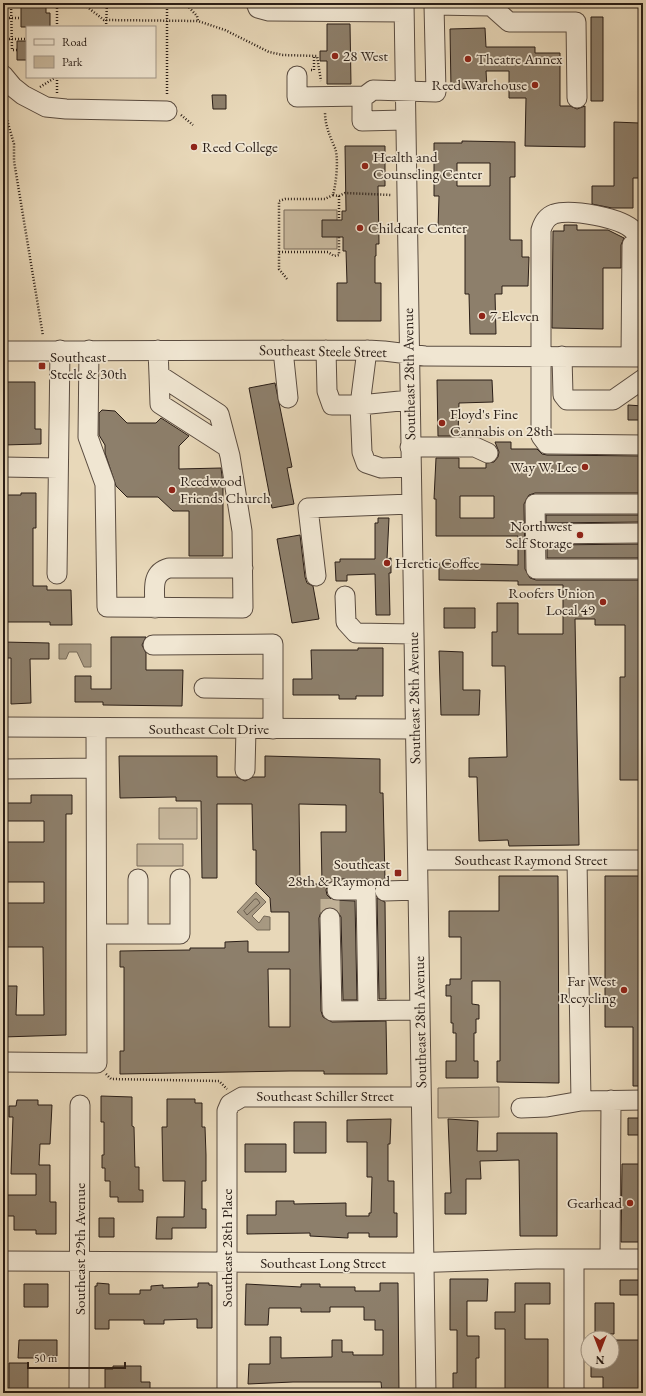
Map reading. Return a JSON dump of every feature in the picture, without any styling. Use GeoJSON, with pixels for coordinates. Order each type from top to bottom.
{"type":"FeatureCollection","features":[{"type":"Feature","properties":{"kind":"street"},"geometry":{"type":"LineString","coordinates":[[256,3],[258,8],[269,11],[404,7]]}},
{"type":"Feature","properties":{"kind":"street"},"geometry":{"type":"LineString","coordinates":[[297,76],[297,97],[362,96],[373,90],[436,92],[434,5],[491,6],[509,22],[576,22],[577,98]]}},
{"type":"Feature","properties":{"kind":"street","name":"Southeast 28th Avenue"},"geometry":{"type":"LineString","coordinates":[[404,7],[410,467],[418,860],[426,1393]]}},
{"type":"Feature","properties":{"kind":"street"},"geometry":{"type":"LineString","coordinates":[[3,75],[13,87],[23,95],[46,107],[66,109],[167,111]]}},
{"type":"Feature","properties":{"kind":"street"},"geometry":{"type":"LineString","coordinates":[[362,96],[362,121],[405,120]]}},
{"type":"Feature","properties":{"kind":"street"},"geometry":{"type":"LineString","coordinates":[[637,357],[632,245],[641,245],[634,231],[626,225],[606,218],[569,213],[553,214],[544,220],[541,230],[541,436],[545,442],[556,445],[643,445]]}},
{"type":"Feature","properties":{"kind":"street"},"geometry":{"type":"LineString","coordinates":[[52,350],[58,468],[57,574]]}},
{"type":"Feature","properties":{"kind":"street"},"geometry":{"type":"LineString","coordinates":[[89,350],[88,436],[105,484],[107,607],[244,608],[242,531],[227,447],[219,414],[159,375],[158,350]]}},
{"type":"Feature","properties":{"kind":"street"},"geometry":{"type":"LineString","coordinates":[[283,350],[288,398]]}},
{"type":"Feature","properties":{"kind":"street"},"geometry":{"type":"LineString","coordinates":[[326,350],[327,391],[332,405],[360,405],[410,400]]}},
{"type":"Feature","properties":{"kind":"street"},"geometry":{"type":"LineString","coordinates":[[367,350],[360,405],[362,452],[366,463],[381,468],[410,467]]}},
{"type":"Feature","properties":{"kind":"street","name":"Southeast Steele Street"},"geometry":{"type":"LineString","coordinates":[[3,351],[367,350],[425,356],[637,357]]}},
{"type":"Feature","properties":{"kind":"street"},"geometry":{"type":"LineString","coordinates":[[562,356],[563,395],[567,400],[613,400],[643,379]]}},
{"type":"Feature","properties":{"kind":"street"},"geometry":{"type":"LineString","coordinates":[[410,447],[475,447],[488,453]]}},
{"type":"Feature","properties":{"kind":"street"},"geometry":{"type":"LineString","coordinates":[[3,467],[58,468]]}},
{"type":"Feature","properties":{"kind":"street"},"geometry":{"type":"LineString","coordinates":[[316,576],[308,508],[411,504]]}},
{"type":"Feature","properties":{"kind":"street"},"geometry":{"type":"LineString","coordinates":[[643,504],[536,504],[536,569],[643,569]]}},
{"type":"Feature","properties":{"kind":"street"},"geometry":{"type":"LineString","coordinates":[[536,534],[643,533]]}},
{"type":"Feature","properties":{"kind":"street"},"geometry":{"type":"LineString","coordinates":[[155,608],[155,578],[162,569],[243,568]]}},
{"type":"Feature","properties":{"kind":"street"},"geometry":{"type":"LineString","coordinates":[[345,596],[346,622],[356,633],[413,634]]}},
{"type":"Feature","properties":{"kind":"street"},"geometry":{"type":"LineString","coordinates":[[153,645],[273,644],[273,729]]}},
{"type":"Feature","properties":{"kind":"street"},"geometry":{"type":"LineString","coordinates":[[204,688],[273,689]]}},
{"type":"Feature","properties":{"kind":"street","name":"Southeast Colt Drive"},"geometry":{"type":"LineString","coordinates":[[3,727],[415,729]]}},
{"type":"Feature","properties":{"kind":"street"},"geometry":{"type":"LineString","coordinates":[[3,1062],[97,1063],[96,728]]}},
{"type":"Feature","properties":{"kind":"street"},"geometry":{"type":"LineString","coordinates":[[245,770],[246,729]]}},
{"type":"Feature","properties":{"kind":"street"},"geometry":{"type":"LineString","coordinates":[[3,769],[96,768]]}},
{"type":"Feature","properties":{"kind":"street","name":"Southeast Raymond Street"},"geometry":{"type":"LineString","coordinates":[[418,860],[643,860]]}},
{"type":"Feature","properties":{"kind":"street"},"geometry":{"type":"LineString","coordinates":[[577,860],[581,1101]]}},
{"type":"Feature","properties":{"kind":"street"},"geometry":{"type":"LineString","coordinates":[[138,879],[138,934]]}},
{"type":"Feature","properties":{"kind":"street"},"geometry":{"type":"LineString","coordinates":[[97,934],[180,934],[180,879]]}},
{"type":"Feature","properties":{"kind":"street"},"geometry":{"type":"LineString","coordinates":[[337,890],[366,890],[368,1011]]}},
{"type":"Feature","properties":{"kind":"street"},"geometry":{"type":"LineString","coordinates":[[385,890],[418,890]]}},
{"type":"Feature","properties":{"kind":"street"},"geometry":{"type":"LineString","coordinates":[[330,918],[332,1011],[420,1010]]}},
{"type":"Feature","properties":{"kind":"street","name":"Southeast Schiller Street"},"geometry":{"type":"LineString","coordinates":[[233,1102],[242,1096],[421,1096]]}},
{"type":"Feature","properties":{"kind":"street"},"geometry":{"type":"LineString","coordinates":[[610,1100],[610,1259]]}},
{"type":"Feature","properties":{"kind":"street"},"geometry":{"type":"LineString","coordinates":[[521,1108],[547,1107],[581,1101],[643,1100]]}},
{"type":"Feature","properties":{"kind":"street","name":"Southeast 28th Place"},"geometry":{"type":"LineString","coordinates":[[227,1393],[227,1111],[233,1102]]}},
{"type":"Feature","properties":{"kind":"street","name":"Southeast 29th Avenue"},"geometry":{"type":"LineString","coordinates":[[79,1393],[79,1270],[81,1260],[80,1105]]}},
{"type":"Feature","properties":{"kind":"street"},"geometry":{"type":"LineString","coordinates":[[574,1259],[574,1393]]}},
{"type":"Feature","properties":{"kind":"street","name":"Southeast Long Street"},"geometry":{"type":"LineString","coordinates":[[3,1261],[217,1261],[228,1263],[643,1259]]}},
{"type":"Feature","properties":{"kind":"path"},"geometry":{"type":"LineString","coordinates":[[11,3],[12,50],[17,50]]}},
{"type":"Feature","properties":{"kind":"path"},"geometry":{"type":"LineString","coordinates":[[57,3],[57,26]]}},
{"type":"Feature","properties":{"kind":"path"},"geometry":{"type":"LineString","coordinates":[[82,3],[106,20],[198,21],[225,30],[269,52],[283,55],[317,56],[328,134],[336,150],[336,186],[333,195]]}},
{"type":"Feature","properties":{"kind":"path"},"geometry":{"type":"LineString","coordinates":[[106,3],[106,26]]}},
{"type":"Feature","properties":{"kind":"path"},"geometry":{"type":"LineString","coordinates":[[167,3],[167,111]]}},
{"type":"Feature","properties":{"kind":"path"},"geometry":{"type":"LineString","coordinates":[[185,3],[196,16],[198,21]]}},
{"type":"Feature","properties":{"kind":"path"},"geometry":{"type":"LineString","coordinates":[[3,18],[21,18]]}},
{"type":"Feature","properties":{"kind":"path"},"geometry":{"type":"LineString","coordinates":[[3,40],[26,40]]}},
{"type":"Feature","properties":{"kind":"path"},"geometry":{"type":"LineString","coordinates":[[3,106],[14,144],[14,161],[43,332],[52,350]]}},
{"type":"Feature","properties":{"kind":"path"},"geometry":{"type":"LineString","coordinates":[[287,279],[278,269],[279,201],[285,199],[333,195],[339,196],[345,193],[406,194]]}},
{"type":"Feature","properties":{"kind":"path"},"geometry":{"type":"LineString","coordinates":[[339,196],[339,220]]}},
{"type":"Feature","properties":{"kind":"path"},"geometry":{"type":"LineString","coordinates":[[278,252],[328,252],[334,256],[339,255],[339,237]]}},
{"type":"Feature","properties":{"kind":"path"},"geometry":{"type":"LineString","coordinates":[[97,1063],[111,1079],[219,1081],[233,1102]]}},
{"type":"Feature","properties":{"kind":"green space"},"geometry":{"type":"Polygon","coordinates":[[[284,210],[337,210],[337,249],[284,249],[284,210]]]}},
{"type":"Feature","properties":{"kind":"green space"},"geometry":{"type":"Polygon","coordinates":[[[159,808],[197,808],[197,839],[159,839],[159,808]]]}},
{"type":"Feature","properties":{"kind":"green space"},"geometry":{"type":"Polygon","coordinates":[[[137,844],[183,844],[183,866],[137,866],[137,844]]]}},
{"type":"Feature","properties":{"kind":"green space"},"geometry":{"type":"Polygon","coordinates":[[[499,1087],[499,1117],[438,1118],[438,1088],[499,1087]]]}},
{"type":"Feature","properties":{"kind":"water"},"geometry":{"type":"Polygon","coordinates":[[[59,644],[91,644],[91,667],[84,667],[77,652],[69,652],[66,659],[59,659],[59,644]]]}},
{"type":"Feature","properties":{"kind":"water"},"geometry":{"type":"Polygon","coordinates":[[[256,892],[266,902],[252,916],[259,923],[264,916],[270,917],[270,930],[257,930],[237,912],[256,892]]]}},
{"type":"Feature","properties":{"kind":"building"},"geometry":{"type":"Polygon","coordinates":[[[21,3],[46,3],[46,13],[50,13],[50,26],[21,27],[21,3]]]}},
{"type":"Feature","properties":{"kind":"building"},"geometry":{"type":"Polygon","coordinates":[[[591,17],[603,17],[603,101],[591,101],[591,17]]]}},
{"type":"Feature","properties":{"kind":"building","name":"28 West"},"geometry":{"type":"Polygon","coordinates":[[[327,24],[350,24],[351,84],[327,84],[327,61],[320,61],[320,51],[327,51],[327,24]]]}},
{"type":"Feature","properties":{"kind":"building"},"geometry":{"type":"Polygon","coordinates":[[[485,28],[486,47],[535,47],[535,53],[560,53],[560,106],[570,106],[577,109],[585,106],[585,147],[525,146],[526,98],[509,98],[509,71],[486,71],[487,88],[451,89],[450,29],[485,28]]]}},
{"type":"Feature","properties":{"kind":"building"},"geometry":{"type":"Polygon","coordinates":[[[17,41],[26,41],[26,60],[17,60],[17,41]]]}},
{"type":"Feature","properties":{"kind":"building"},"geometry":{"type":"Polygon","coordinates":[[[212,95],[226,95],[226,109],[213,109],[212,95]]]}},
{"type":"Feature","properties":{"kind":"building"},"geometry":{"type":"Polygon","coordinates":[[[614,122],[639,123],[639,178],[633,178],[633,208],[612,208],[592,204],[592,186],[614,186],[614,122]]]}},
{"type":"Feature","properties":{"kind":"building"},"geometry":{"type":"Polygon","coordinates":[[[462,141],[515,142],[515,177],[510,177],[510,240],[522,240],[522,257],[529,257],[528,286],[502,286],[502,294],[495,294],[496,334],[470,334],[469,294],[465,294],[465,229],[438,228],[439,196],[434,196],[434,143],[462,143],[462,141]],[[457,163],[457,186],[490,186],[490,163],[457,163]]]}},
{"type":"Feature","properties":{"kind":"building"},"geometry":{"type":"Polygon","coordinates":[[[345,146],[385,146],[385,186],[378,186],[379,244],[376,244],[375,256],[375,283],[381,283],[381,321],[337,321],[337,283],[347,283],[346,251],[343,251],[343,237],[322,237],[322,220],[342,220],[342,211],[346,211],[345,146]]]}},
{"type":"Feature","properties":{"kind":"building"},"geometry":{"type":"Polygon","coordinates":[[[564,225],[577,225],[577,230],[608,230],[624,238],[621,245],[621,268],[603,268],[603,329],[552,328],[553,231],[564,231],[564,225]]]}},
{"type":"Feature","properties":{"kind":"building"},"geometry":{"type":"Polygon","coordinates":[[[437,380],[492,380],[493,402],[459,403],[458,436],[438,436],[437,380]]]}},
{"type":"Feature","properties":{"kind":"building"},"geometry":{"type":"Polygon","coordinates":[[[3,382],[35,382],[35,429],[41,429],[41,444],[3,445],[3,382]]]}},
{"type":"Feature","properties":{"kind":"building"},"geometry":{"type":"Polygon","coordinates":[[[275,383],[292,467],[287,468],[294,504],[272,508],[249,388],[275,383]]]}},
{"type":"Feature","properties":{"kind":"building"},"geometry":{"type":"Polygon","coordinates":[[[628,405],[643,406],[643,420],[628,420],[628,405]]]}},
{"type":"Feature","properties":{"kind":"building","name":"Reedwood Friends Church"},"geometry":{"type":"Polygon","coordinates":[[[102,410],[115,411],[127,423],[156,423],[161,418],[189,436],[179,446],[179,469],[221,468],[223,484],[223,556],[189,556],[189,511],[173,511],[158,497],[127,497],[116,486],[105,453],[105,445],[99,435],[99,413],[102,410]]]}},
{"type":"Feature","properties":{"kind":"building"},"geometry":{"type":"Polygon","coordinates":[[[495,442],[511,442],[511,449],[537,449],[542,454],[547,455],[643,456],[643,493],[535,493],[529,495],[524,504],[525,569],[530,578],[536,580],[643,580],[643,780],[620,780],[620,677],[625,677],[625,625],[595,625],[595,619],[575,619],[579,845],[509,846],[508,840],[479,841],[477,777],[469,777],[469,758],[507,757],[505,666],[492,666],[492,632],[497,632],[497,603],[518,603],[518,634],[563,634],[563,585],[518,585],[518,581],[439,580],[439,563],[518,565],[518,536],[436,536],[436,499],[434,499],[436,458],[459,458],[459,468],[486,468],[486,463],[494,462],[498,457],[499,452],[495,442]],[[460,496],[460,518],[494,518],[494,496],[460,496]]]}},
{"type":"Feature","properties":{"kind":"building"},"geometry":{"type":"Polygon","coordinates":[[[21,493],[36,493],[36,528],[33,528],[33,586],[47,586],[47,590],[71,590],[72,625],[50,625],[50,622],[3,622],[3,495],[21,495],[21,493]]]}},
{"type":"Feature","properties":{"kind":"building"},"geometry":{"type":"Polygon","coordinates":[[[546,515],[643,515],[643,522],[546,523],[546,515]]]}},
{"type":"Feature","properties":{"kind":"building"},"geometry":{"type":"Polygon","coordinates":[[[378,518],[389,518],[387,559],[391,558],[391,573],[389,573],[390,615],[376,615],[375,574],[347,575],[347,581],[336,581],[335,562],[340,562],[340,559],[375,559],[375,523],[378,523],[378,518]]]}},
{"type":"Feature","properties":{"kind":"building"},"geometry":{"type":"Polygon","coordinates":[[[300,535],[305,577],[307,583],[313,586],[319,619],[292,623],[277,539],[300,535]]]}},
{"type":"Feature","properties":{"kind":"building"},"geometry":{"type":"Polygon","coordinates":[[[643,544],[643,558],[547,558],[547,545],[643,544]]]}},
{"type":"Feature","properties":{"kind":"building"},"geometry":{"type":"Polygon","coordinates":[[[444,608],[475,608],[475,628],[444,628],[444,608]]]}},
{"type":"Feature","properties":{"kind":"building"},"geometry":{"type":"Polygon","coordinates":[[[111,637],[146,637],[142,645],[146,653],[146,670],[183,670],[182,706],[103,705],[103,702],[75,702],[75,676],[91,676],[91,689],[111,689],[111,637]]]}},
{"type":"Feature","properties":{"kind":"building"},"geometry":{"type":"Polygon","coordinates":[[[3,642],[49,643],[49,659],[30,659],[31,703],[11,704],[11,658],[3,658],[3,642]]]}},
{"type":"Feature","properties":{"kind":"building"},"geometry":{"type":"Polygon","coordinates":[[[358,648],[383,648],[383,696],[356,696],[356,699],[339,699],[339,695],[293,695],[293,679],[312,679],[311,650],[358,650],[358,648]]]}},
{"type":"Feature","properties":{"kind":"building"},"geometry":{"type":"Polygon","coordinates":[[[439,651],[463,652],[463,690],[480,690],[479,715],[441,715],[439,651]]]}},
{"type":"Feature","properties":{"kind":"building"},"geometry":{"type":"Polygon","coordinates":[[[119,756],[217,756],[217,777],[237,777],[245,781],[253,777],[265,777],[265,756],[380,759],[380,793],[383,793],[385,880],[376,885],[372,881],[366,879],[337,879],[328,884],[326,890],[327,895],[332,900],[355,901],[357,1000],[343,1000],[341,917],[336,909],[330,907],[325,908],[321,912],[319,918],[321,1011],[323,1017],[332,1022],[386,1021],[387,1074],[324,1074],[324,1071],[290,1071],[120,1074],[120,1051],[124,1051],[124,967],[120,967],[120,951],[225,948],[225,942],[248,941],[248,952],[289,952],[289,912],[271,912],[270,898],[256,884],[256,850],[253,850],[252,804],[217,804],[217,878],[202,878],[201,801],[176,801],[176,797],[120,798],[119,756]],[[299,804],[300,884],[322,884],[321,832],[346,832],[346,805],[299,804]],[[268,969],[269,1027],[290,1027],[290,969],[268,969]]]}},
{"type":"Feature","properties":{"kind":"building"},"geometry":{"type":"Polygon","coordinates":[[[31,795],[72,795],[72,814],[66,814],[66,1035],[3,1037],[3,986],[17,986],[16,1015],[44,1015],[43,947],[3,947],[3,903],[44,903],[44,882],[3,882],[3,842],[44,842],[44,821],[3,821],[3,803],[31,803],[31,795]]]}},
{"type":"Feature","properties":{"kind":"building"},"geometry":{"type":"Polygon","coordinates":[[[499,876],[558,876],[559,1083],[497,1082],[497,1061],[500,1061],[500,981],[472,981],[472,1004],[479,1005],[479,1019],[476,1019],[476,1033],[474,1033],[474,1061],[478,1061],[478,1078],[446,1078],[446,1061],[456,1061],[456,1033],[453,1033],[453,1023],[451,1023],[451,996],[446,996],[446,985],[450,985],[450,979],[461,979],[461,937],[449,937],[449,911],[499,911],[499,876]]]}},
{"type":"Feature","properties":{"kind":"building"},"geometry":{"type":"Polygon","coordinates":[[[605,876],[643,876],[643,1086],[633,1086],[633,1027],[605,1027],[605,876]]]}},
{"type":"Feature","properties":{"kind":"building"},"geometry":{"type":"Polygon","coordinates":[[[377,898],[385,902],[386,999],[379,999],[377,898]]]}},
{"type":"Feature","properties":{"kind":"building"},"geometry":{"type":"Polygon","coordinates":[[[101,1096],[132,1097],[132,1126],[134,1127],[135,1167],[139,1167],[139,1190],[143,1190],[143,1202],[118,1202],[118,1197],[110,1197],[110,1181],[105,1181],[105,1168],[102,1168],[102,1155],[104,1155],[104,1122],[101,1122],[101,1096]]]}},
{"type":"Feature","properties":{"kind":"building"},"geometry":{"type":"Polygon","coordinates":[[[167,1099],[195,1099],[195,1103],[202,1103],[202,1127],[205,1127],[206,1181],[202,1181],[202,1209],[206,1209],[206,1228],[172,1228],[172,1239],[156,1239],[157,1217],[184,1217],[185,1181],[163,1181],[162,1127],[167,1127],[167,1099]]]}},
{"type":"Feature","properties":{"kind":"building"},"geometry":{"type":"Polygon","coordinates":[[[17,1100],[38,1100],[38,1105],[52,1105],[50,1144],[40,1144],[39,1165],[50,1165],[50,1202],[56,1202],[56,1234],[36,1234],[36,1230],[14,1230],[14,1216],[6,1216],[7,1195],[36,1195],[36,1174],[11,1174],[13,1117],[9,1117],[9,1106],[16,1106],[17,1100]]]}},
{"type":"Feature","properties":{"kind":"building"},"geometry":{"type":"Polygon","coordinates":[[[628,1118],[643,1118],[643,1135],[628,1135],[628,1118]]]}},
{"type":"Feature","properties":{"kind":"building"},"geometry":{"type":"Polygon","coordinates":[[[391,1119],[390,1144],[388,1144],[388,1181],[394,1181],[394,1213],[397,1213],[397,1237],[369,1237],[369,1233],[348,1233],[348,1238],[310,1236],[310,1233],[247,1234],[247,1215],[276,1215],[276,1201],[294,1201],[294,1204],[346,1203],[346,1216],[369,1216],[369,1213],[371,1213],[372,1177],[367,1177],[367,1142],[347,1142],[347,1120],[391,1119]]]}},
{"type":"Feature","properties":{"kind":"building"},"geometry":{"type":"Polygon","coordinates":[[[448,1119],[478,1121],[477,1151],[497,1151],[497,1133],[557,1133],[557,1236],[520,1236],[519,1160],[480,1161],[481,1179],[466,1179],[466,1214],[445,1214],[445,1193],[451,1193],[448,1119]]]}},
{"type":"Feature","properties":{"kind":"building"},"geometry":{"type":"Polygon","coordinates":[[[294,1122],[326,1122],[326,1153],[294,1153],[294,1122]]]}},
{"type":"Feature","properties":{"kind":"building"},"geometry":{"type":"Polygon","coordinates":[[[245,1144],[286,1144],[286,1172],[245,1172],[245,1144]]]}},
{"type":"Feature","properties":{"kind":"building","name":"Gearhead"},"geometry":{"type":"Polygon","coordinates":[[[622,1164],[643,1164],[643,1242],[621,1242],[622,1164]]]}},
{"type":"Feature","properties":{"kind":"building"},"geometry":{"type":"Polygon","coordinates":[[[99,1218],[114,1218],[114,1237],[99,1237],[99,1218]]]}},
{"type":"Feature","properties":{"kind":"building"},"geometry":{"type":"Polygon","coordinates":[[[450,1279],[488,1279],[487,1301],[467,1301],[467,1336],[479,1336],[479,1358],[476,1358],[476,1389],[453,1389],[453,1373],[457,1373],[457,1330],[450,1330],[450,1279]]]}},
{"type":"Feature","properties":{"kind":"building"},"geometry":{"type":"Polygon","coordinates":[[[620,1280],[643,1280],[643,1295],[620,1295],[620,1280]]]}},
{"type":"Feature","properties":{"kind":"building"},"geometry":{"type":"Polygon","coordinates":[[[97,1283],[109,1284],[109,1294],[140,1294],[140,1290],[151,1290],[151,1286],[163,1285],[163,1288],[198,1287],[198,1283],[209,1283],[209,1285],[212,1285],[212,1328],[197,1328],[197,1319],[164,1320],[164,1324],[144,1324],[144,1320],[109,1320],[109,1329],[95,1329],[95,1286],[97,1286],[97,1283]]]}},
{"type":"Feature","properties":{"kind":"building"},"geometry":{"type":"Polygon","coordinates":[[[380,1283],[398,1283],[399,1393],[382,1393],[381,1382],[293,1382],[248,1384],[249,1364],[270,1364],[270,1337],[281,1337],[281,1358],[332,1357],[332,1340],[342,1340],[342,1352],[353,1352],[353,1355],[383,1355],[383,1330],[375,1330],[375,1320],[364,1320],[364,1307],[330,1307],[330,1312],[301,1312],[301,1308],[269,1308],[268,1325],[245,1325],[246,1284],[301,1287],[301,1284],[320,1284],[320,1287],[355,1287],[355,1291],[380,1291],[380,1283]]]}},
{"type":"Feature","properties":{"kind":"building"},"geometry":{"type":"Polygon","coordinates":[[[515,1283],[550,1283],[550,1304],[525,1304],[525,1339],[548,1339],[548,1393],[505,1393],[505,1329],[495,1329],[495,1312],[515,1312],[515,1283]]]}},
{"type":"Feature","properties":{"kind":"building"},"geometry":{"type":"Polygon","coordinates":[[[24,1284],[48,1284],[48,1307],[24,1307],[24,1284]]]}},
{"type":"Feature","properties":{"kind":"building"},"geometry":{"type":"Polygon","coordinates":[[[595,1303],[614,1303],[614,1330],[595,1330],[595,1303]]]}},
{"type":"Feature","properties":{"kind":"building"},"geometry":{"type":"Polygon","coordinates":[[[19,1340],[57,1340],[57,1356],[48,1356],[48,1358],[18,1358],[19,1340]]]}},
{"type":"Feature","properties":{"kind":"building"},"geometry":{"type":"Polygon","coordinates":[[[620,1340],[643,1340],[643,1393],[603,1393],[603,1377],[591,1377],[591,1370],[620,1370],[620,1340]]]}},
{"type":"Feature","properties":{"kind":"building"},"geometry":{"type":"Polygon","coordinates":[[[9,1363],[28,1363],[28,1392],[9,1393],[9,1363]]]}},
{"type":"Feature","properties":{"kind":"building"},"geometry":{"type":"Polygon","coordinates":[[[113,1366],[141,1366],[141,1382],[150,1382],[150,1393],[105,1393],[105,1369],[113,1369],[113,1366]]]}},
{"type":"Feature","properties":{"kind":"tunnel"},"geometry":{"type":"LineString","coordinates":[[330,918],[330,890],[337,890]]}},
{"type":"Feature","properties":{"kind":"place","name":"28 West"},"geometry":{"type":"Point","coordinates":[335,56]}},
{"type":"Feature","properties":{"kind":"place","name":"Theatre Annex"},"geometry":{"type":"Point","coordinates":[468,59]}},
{"type":"Feature","properties":{"kind":"place","name":"Reed Warehouse"},"geometry":{"type":"Point","coordinates":[535,85]}},
{"type":"Feature","properties":{"kind":"place","name":"Reed College"},"geometry":{"type":"Point","coordinates":[194,147]}},
{"type":"Feature","properties":{"kind":"place","name":"Health and Counseling Center"},"geometry":{"type":"Point","coordinates":[365,166]}},
{"type":"Feature","properties":{"kind":"place","name":"Childcare Center"},"geometry":{"type":"Point","coordinates":[360,228]}},
{"type":"Feature","properties":{"kind":"place","name":"7-Eleven"},"geometry":{"type":"Point","coordinates":[482,316]}},
{"type":"Feature","properties":{"kind":"place","name":"Southeast Steele & 30th"},"geometry":{"type":"Point","coordinates":[42,366]}},
{"type":"Feature","properties":{"kind":"place","name":"Floyd's Fine Cannabis on 28th"},"geometry":{"type":"Point","coordinates":[442,423]}},
{"type":"Feature","properties":{"kind":"place","name":"Way W. Lee"},"geometry":{"type":"Point","coordinates":[585,467]}},
{"type":"Feature","properties":{"kind":"place","name":"Reedwood Friends Church"},"geometry":{"type":"Point","coordinates":[172,490]}},
{"type":"Feature","properties":{"kind":"place","name":"Northwest Self Storage"},"geometry":{"type":"Point","coordinates":[580,535]}},
{"type":"Feature","properties":{"kind":"place","name":"Heretic Coffee"},"geometry":{"type":"Point","coordinates":[387,563]}},
{"type":"Feature","properties":{"kind":"place","name":"Roofers Union Local 49"},"geometry":{"type":"Point","coordinates":[603,602]}},
{"type":"Feature","properties":{"kind":"place","name":"Southeast 28th & Raymond"},"geometry":{"type":"Point","coordinates":[398,873]}},
{"type":"Feature","properties":{"kind":"place","name":"Far West Recycling"},"geometry":{"type":"Point","coordinates":[624,990]}},
{"type":"Feature","properties":{"kind":"place","name":"Gearhead"},"geometry":{"type":"Point","coordinates":[630,1203]}}]}
